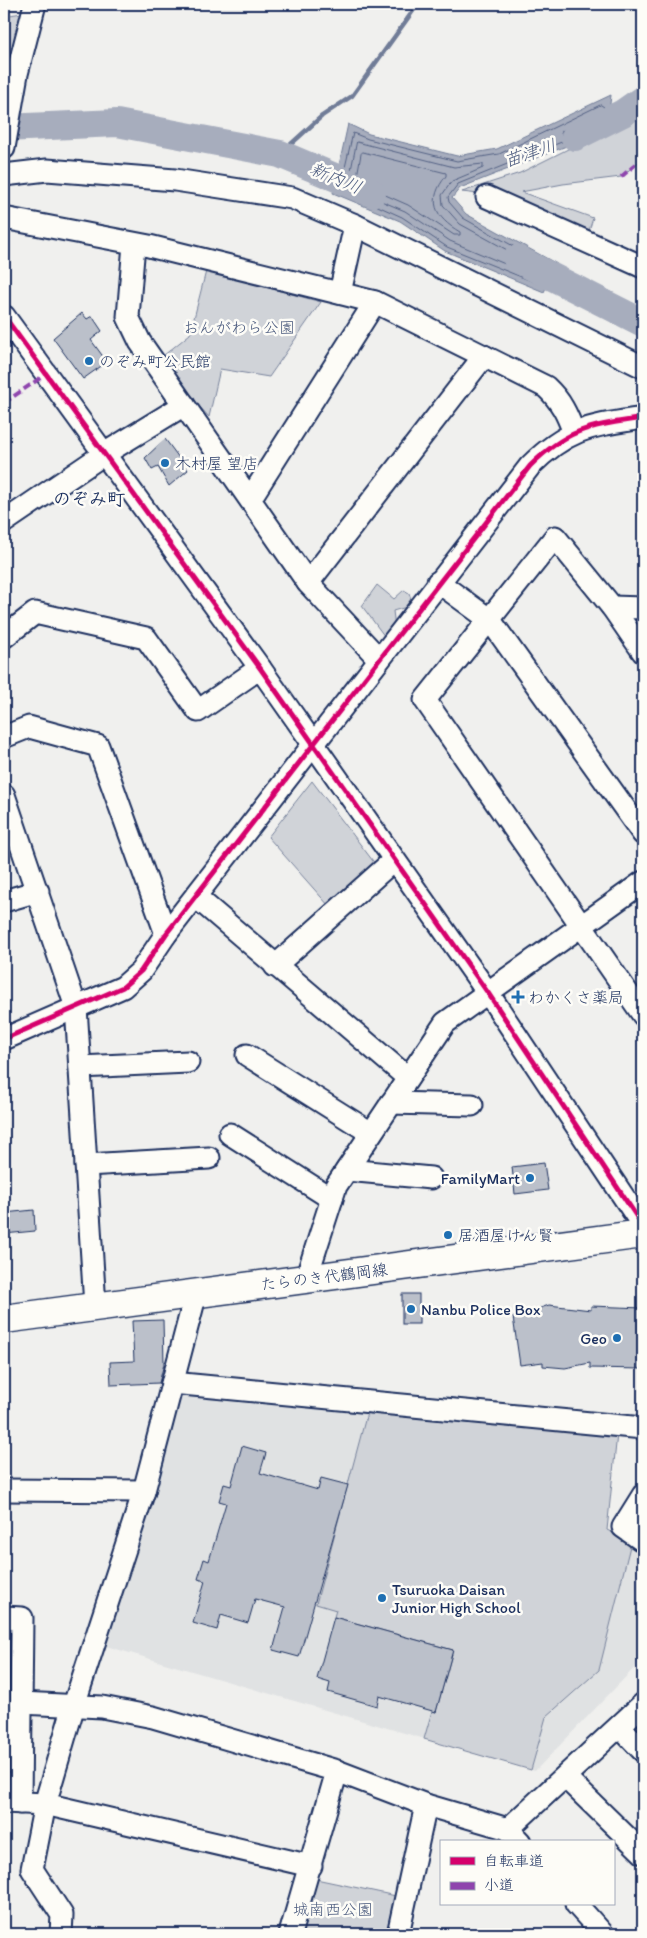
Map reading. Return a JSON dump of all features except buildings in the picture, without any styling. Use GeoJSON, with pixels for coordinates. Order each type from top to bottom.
{"type":"FeatureCollection","features":[{"type":"Feature","properties":{"kind":"main road","name":"たらのき代鶴岡線"},"geometry":{"type":"LineString","coordinates":[[4,1319],[643,1234]]}},
{"type":"Feature","properties":{"kind":"street"},"geometry":{"type":"LineString","coordinates":[[4,148],[17,74],[35,4]]}},
{"type":"Feature","properties":{"kind":"street"},"geometry":{"type":"LineString","coordinates":[[4,175],[47,170],[176,180],[292,198],[355,225],[643,367]]}},
{"type":"Feature","properties":{"kind":"street"},"geometry":{"type":"LineString","coordinates":[[488,197],[643,267]]}},
{"type":"Feature","properties":{"kind":"street"},"geometry":{"type":"LineString","coordinates":[[4,218],[134,244],[375,302],[546,387],[558,398],[574,433]]}},
{"type":"Feature","properties":{"kind":"street"},"geometry":{"type":"LineString","coordinates":[[340,294],[355,225]]}},
{"type":"Feature","properties":{"kind":"street"},"geometry":{"type":"LineString","coordinates":[[134,244],[128,317],[140,342],[308,583],[379,659]]}},
{"type":"Feature","properties":{"kind":"street"},"geometry":{"type":"LineString","coordinates":[[250,499],[375,302]]}},
{"type":"Feature","properties":{"kind":"street"},"geometry":{"type":"LineString","coordinates":[[4,316],[260,668],[488,993],[643,1226]]}},
{"type":"Feature","properties":{"kind":"street"},"geometry":{"type":"LineString","coordinates":[[308,583],[484,356]]}},
{"type":"Feature","properties":{"kind":"street"},"geometry":{"type":"LineString","coordinates":[[4,522],[104,454],[184,405]]}},
{"type":"Feature","properties":{"kind":"street"},"geometry":{"type":"LineString","coordinates":[[4,1039],[123,988],[141,970],[166,934],[314,747],[438,582],[530,466],[550,446],[574,433],[594,425],[643,418]]}},
{"type":"Feature","properties":{"kind":"street"},"geometry":{"type":"LineString","coordinates":[[643,652],[612,607],[555,537],[425,700],[643,1015]]}},
{"type":"Feature","properties":{"kind":"street"},"geometry":{"type":"LineString","coordinates":[[438,582],[490,620],[643,834]]}},
{"type":"Feature","properties":{"kind":"street"},"geometry":{"type":"LineString","coordinates":[[612,607],[643,608]]}},
{"type":"Feature","properties":{"kind":"street"},"geometry":{"type":"LineString","coordinates":[[4,637],[35,613],[146,638],[198,711],[260,668]]}},
{"type":"Feature","properties":{"kind":"street"},"geometry":{"type":"LineString","coordinates":[[4,737],[29,727],[98,746],[166,934]]}},
{"type":"Feature","properties":{"kind":"street"},"geometry":{"type":"LineString","coordinates":[[4,795],[11,836],[38,891],[76,1007],[95,1306]]}},
{"type":"Feature","properties":{"kind":"street"},"geometry":{"type":"LineString","coordinates":[[275,966],[394,860]]}},
{"type":"Feature","properties":{"kind":"street"},"geometry":{"type":"LineString","coordinates":[[306,1279],[336,1186],[445,1023],[643,882]]}},
{"type":"Feature","properties":{"kind":"street"},"geometry":{"type":"LineString","coordinates":[[4,901],[38,891]]}},
{"type":"Feature","properties":{"kind":"street"},"geometry":{"type":"LineString","coordinates":[[196,897],[408,1078]]}},
{"type":"Feature","properties":{"kind":"street"},"geometry":{"type":"LineString","coordinates":[[247,1055],[371,1133]]}},
{"type":"Feature","properties":{"kind":"street"},"geometry":{"type":"LineString","coordinates":[[80,1067],[188,1062]]}},
{"type":"Feature","properties":{"kind":"street"},"geometry":{"type":"LineString","coordinates":[[392,1102],[472,1106]]}},
{"type":"Feature","properties":{"kind":"street"},"geometry":{"type":"LineString","coordinates":[[230,1134],[332,1199]]}},
{"type":"Feature","properties":{"kind":"street"},"geometry":{"type":"LineString","coordinates":[[86,1166],[209,1158]]}},
{"type":"Feature","properties":{"kind":"street"},"geometry":{"type":"LineString","coordinates":[[347,1170],[431,1178]]}},
{"type":"Feature","properties":{"kind":"street"},"geometry":{"type":"LineString","coordinates":[[62,1934],[62,1915],[32,1869],[45,1804],[74,1705],[144,1491],[196,1293]]}},
{"type":"Feature","properties":{"kind":"street"},"geometry":{"type":"LineString","coordinates":[[172,1383],[643,1428]]}},
{"type":"Feature","properties":{"kind":"street"},"geometry":{"type":"LineString","coordinates":[[4,1490],[144,1491]]}},
{"type":"Feature","properties":{"kind":"street"},"geometry":{"type":"LineString","coordinates":[[643,1495],[623,1527],[643,1541]]}},
{"type":"Feature","properties":{"kind":"street"},"geometry":{"type":"LineString","coordinates":[[4,1617],[22,1618],[21,1703],[12,1802],[45,1804],[311,1866]]}},
{"type":"Feature","properties":{"kind":"street"},"geometry":{"type":"LineString","coordinates":[[21,1703],[102,1707],[153,1717],[337,1772],[514,1835],[565,1777],[643,1704]]}},
{"type":"Feature","properties":{"kind":"street"},"geometry":{"type":"LineString","coordinates":[[620,1727],[643,1751]]}},
{"type":"Feature","properties":{"kind":"street"},"geometry":{"type":"LineString","coordinates":[[290,1934],[337,1772]]}},
{"type":"Feature","properties":{"kind":"street"},"geometry":{"type":"LineString","coordinates":[[565,1777],[643,1853]]}},
{"type":"Feature","properties":{"kind":"street"},"geometry":{"type":"LineString","coordinates":[[398,1934],[426,1805]]}},
{"type":"Feature","properties":{"kind":"street"},"geometry":{"type":"LineString","coordinates":[[578,1906],[602,1934]]}},
{"type":"Feature","properties":{"kind":"shaded area","name":"Tsuruoka Daisan Junior High School"},"geometry":{"type":"Polygon","coordinates":[[[181,1392],[617,1434],[607,1530],[643,1550],[643,1659],[535,1771],[106,1646],[181,1392]]]}},
{"type":"Feature","properties":{"kind":"green space"},"geometry":{"type":"Polygon","coordinates":[[[22,13],[9,75],[4,75],[4,16],[22,13]]]}},
{"type":"Feature","properties":{"kind":"green space"},"geometry":{"type":"Polygon","coordinates":[[[643,107],[643,158],[621,177],[563,184],[521,192],[593,218],[587,237],[495,196],[462,192],[520,173],[614,126],[643,107]]]}},
{"type":"Feature","properties":{"kind":"green space","name":"おんがわら公園"},"geometry":{"type":"Polygon","coordinates":[[[206,271],[321,302],[269,377],[220,369],[209,417],[158,360],[190,334],[206,271]]]}},
{"type":"Feature","properties":{"kind":"green space"},"geometry":{"type":"Polygon","coordinates":[[[377,585],[394,599],[404,590],[409,593],[413,605],[393,611],[395,627],[385,637],[362,606],[377,585]]]}},
{"type":"Feature","properties":{"kind":"green space"},"geometry":{"type":"Polygon","coordinates":[[[312,781],[376,865],[329,906],[268,837],[312,781]]]}},
{"type":"Feature","properties":{"kind":"green space"},"geometry":{"type":"Polygon","coordinates":[[[368,1409],[617,1434],[607,1530],[631,1542],[599,1670],[546,1717],[531,1770],[424,1739],[432,1711],[436,1712],[453,1650],[334,1617],[336,1610],[316,1604],[368,1409]]]}},
{"type":"Feature","properties":{"kind":"green space","name":"城南西公園"},"geometry":{"type":"Polygon","coordinates":[[[316,1879],[396,1896],[387,1934],[293,1934],[316,1879]]]}},
{"type":"Feature","properties":{"kind":"water"},"geometry":{"type":"Polygon","coordinates":[[[611,95],[607,130],[460,188],[452,198],[466,214],[557,264],[544,292],[445,251],[400,221],[333,193],[348,124],[369,134],[457,156],[497,149],[611,95]]]}},
{"type":"Feature","properties":{"kind":"waterway"},"geometry":{"type":"LineString","coordinates":[[280,154],[322,116],[352,96],[418,4]]}},
{"type":"Feature","properties":{"kind":"waterway","name":"苗津川"},"geometry":{"type":"LineString","coordinates":[[575,137],[623,113],[643,99]]}},
{"type":"Feature","properties":{"kind":"waterway","name":"新内川"},"geometry":{"type":"LineString","coordinates":[[4,128],[117,123],[280,154],[372,193]]}},
{"type":"Feature","properties":{"kind":"waterway","name":"新内川"},"geometry":{"type":"LineString","coordinates":[[517,259],[643,323]]}},
{"type":"Feature","properties":{"kind":"marked path"},"geometry":{"type":"LineString","coordinates":[[621,177],[643,158]]}},
{"type":"Feature","properties":{"kind":"marked path"},"geometry":{"type":"LineString","coordinates":[[4,403],[46,374]]}},
{"type":"Feature","properties":{"kind":"cycle path"},"geometry":{"type":"LineString","coordinates":[[4,316],[260,668],[488,993],[643,1226]]}},
{"type":"Feature","properties":{"kind":"cycle path"},"geometry":{"type":"LineString","coordinates":[[4,1039],[123,987],[141,971],[166,934],[530,466],[557,443],[582,430],[609,423],[643,418]]}},
{"type":"Feature","properties":{"kind":"place","name":"のぞみ町公民館"},"geometry":{"type":"Point","coordinates":[89,361]}},
{"type":"Feature","properties":{"kind":"place","name":"木村屋 望店"},"geometry":{"type":"Point","coordinates":[165,463]}},
{"type":"Feature","properties":{"kind":"place","name":"わかくさ薬局"},"geometry":{"type":"Point","coordinates":[518,997]}},
{"type":"Feature","properties":{"kind":"place","name":"FamilyMart"},"geometry":{"type":"Point","coordinates":[530,1178]}},
{"type":"Feature","properties":{"kind":"place","name":"居酒屋けん賢"},"geometry":{"type":"Point","coordinates":[448,1235]}},
{"type":"Feature","properties":{"kind":"place","name":"Nanbu Police Box"},"geometry":{"type":"Point","coordinates":[411,1309]}},
{"type":"Feature","properties":{"kind":"place","name":"Geo"},"geometry":{"type":"Point","coordinates":[617,1338]}},
{"type":"Feature","properties":{"kind":"place","name":"Tsuruoka Daisan Junior High School"},"geometry":{"type":"Point","coordinates":[382,1598]}},
{"type":"Feature","properties":{"kind":"district","name":"のぞみ町"},"geometry":{"type":"Point","coordinates":[89,499]}}]}
